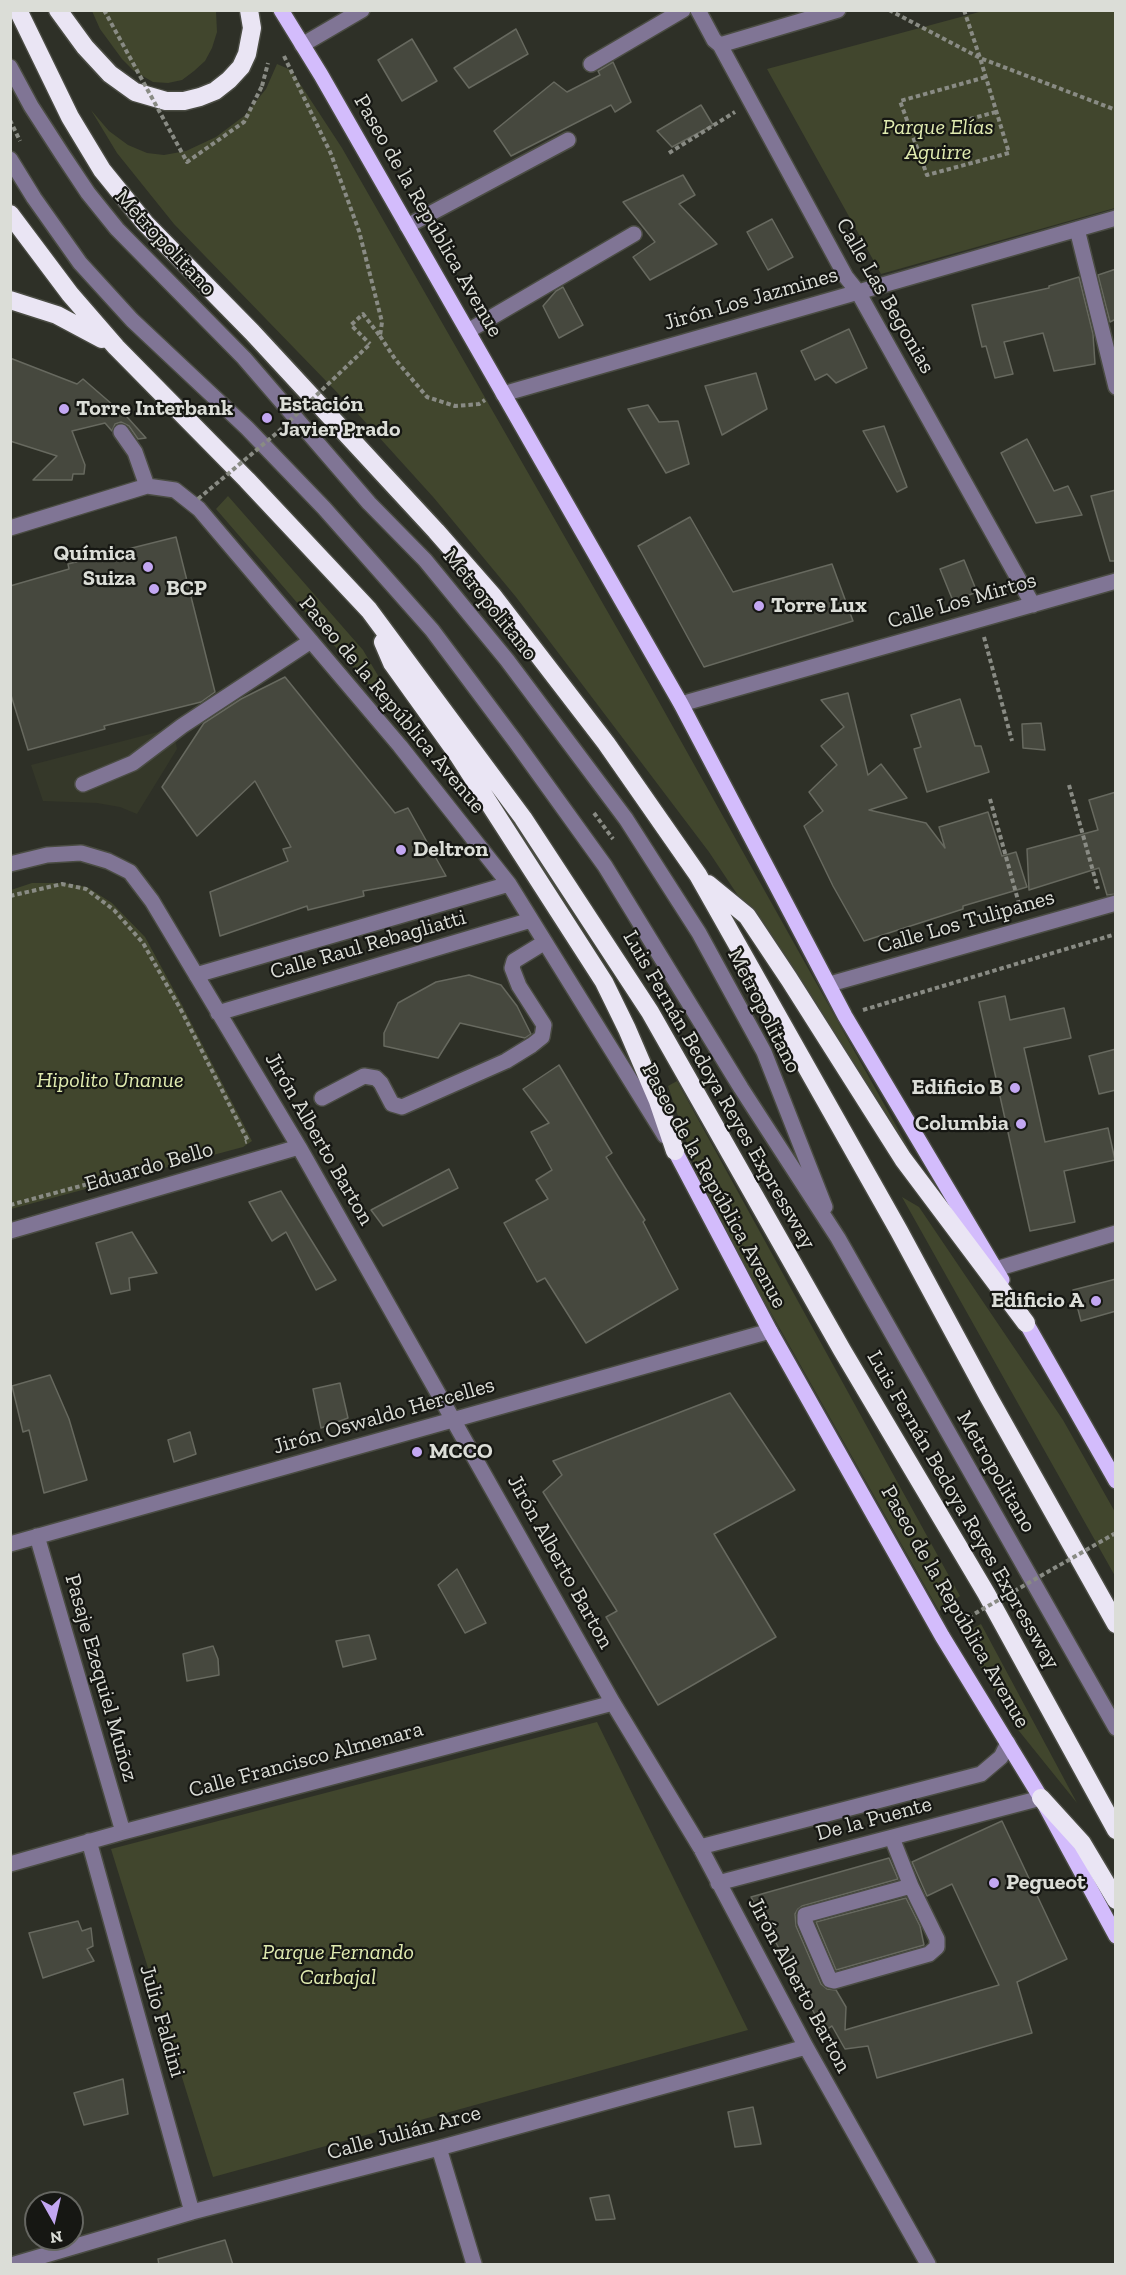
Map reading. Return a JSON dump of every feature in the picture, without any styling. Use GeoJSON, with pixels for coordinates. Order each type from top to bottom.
{"type":"FeatureCollection","features":[{"type":"Feature","properties":{"kind":"highway"},"geometry":{"type":"LineString","coordinates":[[18,10],[70,117],[102,170],[145,223],[252,332],[494,596],[606,743],[698,875],[766,992],[1116,1624]]}},
{"type":"Feature","properties":{"kind":"highway"},"geometry":{"type":"LineString","coordinates":[[58,10],[85,47],[110,74],[135,92],[166,101],[184,101],[215,91],[241,67],[247,54],[252,28],[249,10]]}},
{"type":"Feature","properties":{"kind":"highway","name":"Luis Fernán Bedoya Reyes Expressway"},"geometry":{"type":"LineString","coordinates":[[10,214],[70,294],[116,347],[369,610],[524,818],[650,1012],[842,1350],[986,1593],[1116,1830]]}},
{"type":"Feature","properties":{"kind":"highway"},"geometry":{"type":"LineString","coordinates":[[10,300],[57,315],[116,347]]}},
{"type":"Feature","properties":{"kind":"highway"},"geometry":{"type":"LineString","coordinates":[[369,610],[392,663],[458,755],[604,982],[658,1101],[675,1151]]}},
{"type":"Feature","properties":{"kind":"highway"},"geometry":{"type":"LineString","coordinates":[[698,875],[747,916],[903,1159],[1026,1323]]}},
{"type":"Feature","properties":{"kind":"highway"},"geometry":{"type":"LineString","coordinates":[[1041,1798],[1082,1843],[1116,1900]]}},
{"type":"Feature","properties":{"kind":"main road","name":"Paseo de la República Avenue"},"geometry":{"type":"LineString","coordinates":[[281,10],[681,704],[845,1016],[996,1269],[1116,1481]]}},
{"type":"Feature","properties":{"kind":"main road","name":"Paseo de la República Avenue"},"geometry":{"type":"LineString","coordinates":[[675,1151],[770,1331],[942,1636],[1041,1798],[1116,1936]]}},
{"type":"Feature","properties":{"kind":"street"},"geometry":{"type":"LineString","coordinates":[[302,45],[362,10]]}},
{"type":"Feature","properties":{"kind":"street"},"geometry":{"type":"LineString","coordinates":[[591,64],[683,10]]}},
{"type":"Feature","properties":{"kind":"street","name":"Calle Las Begonias"},"geometry":{"type":"LineString","coordinates":[[698,10],[714,40],[720,45],[846,277],[858,292],[1033,605]]}},
{"type":"Feature","properties":{"kind":"street"},"geometry":{"type":"LineString","coordinates":[[720,45],[838,10]]}},
{"type":"Feature","properties":{"kind":"street","name":"Metropolitano"},"geometry":{"type":"LineString","coordinates":[[10,67],[31,106],[62,154],[88,193],[117,229],[244,358],[369,503],[425,560],[507,660],[626,819],[699,933],[764,1052],[838,1238]]}},
{"type":"Feature","properties":{"kind":"street"},"geometry":{"type":"LineString","coordinates":[[407,226],[568,141]]}},
{"type":"Feature","properties":{"kind":"street","name":"Metropolitano"},"geometry":{"type":"LineString","coordinates":[[10,159],[34,198],[80,263],[132,320],[247,428],[324,508],[439,639],[605,866],[741,1088],[838,1238],[1116,1728]]}},
{"type":"Feature","properties":{"kind":"street","name":"Jirón Los Jazmines"},"geometry":{"type":"LineString","coordinates":[[503,392],[1116,218]]}},
{"type":"Feature","properties":{"kind":"street"},"geometry":{"type":"LineString","coordinates":[[1077,229],[1116,387]]}},
{"type":"Feature","properties":{"kind":"street"},"geometry":{"type":"LineString","coordinates":[[468,331],[634,234]]}},
{"type":"Feature","properties":{"kind":"street"},"geometry":{"type":"LineString","coordinates":[[10,528],[147,486],[135,452],[121,432]]}},
{"type":"Feature","properties":{"kind":"street","name":"Paseo de la República Avenue"},"geometry":{"type":"LineString","coordinates":[[147,486],[175,490],[199,504],[400,746],[509,884],[675,1151]]}},
{"type":"Feature","properties":{"kind":"street","name":"Calle Los Mirtos"},"geometry":{"type":"LineString","coordinates":[[681,704],[1116,581]]}},
{"type":"Feature","properties":{"kind":"street"},"geometry":{"type":"LineString","coordinates":[[83,784],[133,763],[189,721],[311,641]]}},
{"type":"Feature","properties":{"kind":"street","name":"Jirón Alberto Barton"},"geometry":{"type":"LineString","coordinates":[[10,864],[46,855],[81,853],[108,861],[130,872],[152,901],[299,1147],[613,1703],[700,1847],[806,2047],[928,2265]]}},
{"type":"Feature","properties":{"kind":"street","name":"Calle Raul Rebagliatti"},"geometry":{"type":"LineString","coordinates":[[196,975],[509,884]]}},
{"type":"Feature","properties":{"kind":"street","name":"Calle Los Tulipanes"},"geometry":{"type":"LineString","coordinates":[[830,984],[1109,905]]}},
{"type":"Feature","properties":{"kind":"street","name":"Calle Raul Rebagliatti"},"geometry":{"type":"LineString","coordinates":[[218,1013],[531,920]]}},
{"type":"Feature","properties":{"kind":"street"},"geometry":{"type":"LineString","coordinates":[[322,1098],[364,1076],[375,1078],[381,1083],[392,1104],[402,1107],[506,1060],[532,1045],[542,1037],[544,1025],[519,986],[512,968],[514,961],[545,942]]}},
{"type":"Feature","properties":{"kind":"street","name":"Eduardo Bello"},"geometry":{"type":"LineString","coordinates":[[10,1231],[299,1147]]}},
{"type":"Feature","properties":{"kind":"street"},"geometry":{"type":"LineString","coordinates":[[996,1269],[1116,1233]]}},
{"type":"Feature","properties":{"kind":"street","name":"Jirón Oswaldo Hercelles"},"geometry":{"type":"LineString","coordinates":[[10,1544],[770,1331]]}},
{"type":"Feature","properties":{"kind":"street","name":"Pasaje Ezequiel Muñoz"},"geometry":{"type":"LineString","coordinates":[[37,1536],[123,1832]]}},
{"type":"Feature","properties":{"kind":"street","name":"Calle Francisco Almenara"},"geometry":{"type":"LineString","coordinates":[[10,1864],[89,1841],[613,1703]]}},
{"type":"Feature","properties":{"kind":"street","name":"De la Puente"},"geometry":{"type":"LineString","coordinates":[[700,1847],[981,1774],[1001,1757],[1008,1743]]}},
{"type":"Feature","properties":{"kind":"street","name":"De la Puente"},"geometry":{"type":"LineString","coordinates":[[718,1883],[1041,1798]]}},
{"type":"Feature","properties":{"kind":"street"},"geometry":{"type":"LineString","coordinates":[[892,1838],[911,1886],[937,1939],[936,1947],[929,1954],[830,1980],[805,1922],[805,1915],[911,1886]]}},
{"type":"Feature","properties":{"kind":"street","name":"Julio Faldini"},"geometry":{"type":"LineString","coordinates":[[89,1841],[192,2212]]}},
{"type":"Feature","properties":{"kind":"street","name":"Calle Julián Arce"},"geometry":{"type":"LineString","coordinates":[[15,2265],[192,2212],[439,2148],[806,2047]]}},
{"type":"Feature","properties":{"kind":"street"},"geometry":{"type":"LineString","coordinates":[[439,2148],[474,2265]]}},
{"type":"Feature","properties":{"kind":"path"},"geometry":{"type":"LineString","coordinates":[[104,10],[187,162],[244,122],[262,86],[270,56]]}},
{"type":"Feature","properties":{"kind":"path"},"geometry":{"type":"LineString","coordinates":[[889,10],[980,58],[1116,110]]}},
{"type":"Feature","properties":{"kind":"path"},"geometry":{"type":"LineString","coordinates":[[964,10],[986,77],[1009,153],[927,175],[900,101],[986,77]]}},
{"type":"Feature","properties":{"kind":"path"},"geometry":{"type":"LineString","coordinates":[[289,24],[275,36],[331,154],[359,231],[382,322],[380,336]]}},
{"type":"Feature","properties":{"kind":"path"},"geometry":{"type":"LineString","coordinates":[[669,153],[751,102]]}},
{"type":"Feature","properties":{"kind":"path"},"geometry":{"type":"LineString","coordinates":[[970,119],[996,112]]}},
{"type":"Feature","properties":{"kind":"path"},"geometry":{"type":"LineString","coordinates":[[199,504],[369,344],[351,326],[363,314],[401,367],[427,397],[455,406],[479,404],[503,392]]}},
{"type":"Feature","properties":{"kind":"path"},"geometry":{"type":"LineString","coordinates":[[979,620],[1012,741]]}},
{"type":"Feature","properties":{"kind":"path"},"geometry":{"type":"LineString","coordinates":[[1069,785],[1109,905]]}},
{"type":"Feature","properties":{"kind":"path"},"geometry":{"type":"LineString","coordinates":[[990,799],[1026,928]]}},
{"type":"Feature","properties":{"kind":"path"},"geometry":{"type":"LineString","coordinates":[[10,896],[62,884],[86,889],[114,910],[130,927],[143,943],[181,1010],[248,1141],[237,1144]]}},
{"type":"Feature","properties":{"kind":"path"},"geometry":{"type":"LineString","coordinates":[[845,1016],[1116,934]]}},
{"type":"Feature","properties":{"kind":"path"},"geometry":{"type":"LineString","coordinates":[[10,1205],[160,1164]]}},
{"type":"Feature","properties":{"kind":"path"},"geometry":{"type":"LineString","coordinates":[[962,1621],[1115,1534]]}},
{"type":"Feature","properties":{"kind":"shaded area"},"geometry":{"type":"Polygon","coordinates":[[[173,728],[177,749],[137,814],[120,807],[97,803],[43,801],[31,765],[173,728]]]}},
{"type":"Feature","properties":{"kind":"green space"},"geometry":{"type":"Polygon","coordinates":[[[92,11],[216,11],[217,32],[205,61],[194,71],[182,80],[168,83],[153,82],[134,71],[122,59],[100,29],[92,11]]]}},
{"type":"Feature","properties":{"kind":"green space","name":"Parque Elías Aguirre"},"geometry":{"type":"Polygon","coordinates":[[[983,11],[1115,11],[1115,208],[881,274],[767,69],[983,11]]]}},
{"type":"Feature","properties":{"kind":"green space"},"geometry":{"type":"Polygon","coordinates":[[[277,64],[291,70],[342,148],[649,684],[922,1172],[709,852],[516,597],[434,498],[358,414],[174,224],[117,153],[91,110],[109,131],[128,145],[147,153],[164,155],[186,151],[216,137],[244,116],[266,89],[277,64]]]}},
{"type":"Feature","properties":{"kind":"green space"},"geometry":{"type":"Polygon","coordinates":[[[228,496],[363,650],[411,732],[216,509],[228,496]]]}},
{"type":"Feature","properties":{"kind":"green space","name":"Hipolito Unanue"},"geometry":{"type":"Polygon","coordinates":[[[32,883],[63,883],[87,887],[112,903],[145,937],[252,1141],[243,1147],[11,1209],[11,890],[32,883]]]}},
{"type":"Feature","properties":{"kind":"green space"},"geometry":{"type":"Polygon","coordinates":[[[677,1081],[960,1596],[939,1611],[704,1194],[668,1086],[677,1081]]]}},
{"type":"Feature","properties":{"kind":"green space"},"geometry":{"type":"Polygon","coordinates":[[[902,1197],[919,1207],[1063,1420],[1115,1512],[1115,1576],[902,1197]]]}},
{"type":"Feature","properties":{"kind":"green space"},"geometry":{"type":"Polygon","coordinates":[[[981,1624],[1077,1803],[1015,1726],[961,1634],[981,1624]]]}},
{"type":"Feature","properties":{"kind":"green space","name":"Parque Fernando Carbajal"},"geometry":{"type":"Polygon","coordinates":[[[597,1722],[748,2030],[213,2177],[111,1849],[597,1722]]]}},
{"type":"Feature","properties":{"kind":"building"},"geometry":{"type":"Polygon","coordinates":[[[516,29],[528,54],[469,88],[454,68],[516,29]]]}},
{"type":"Feature","properties":{"kind":"building"},"geometry":{"type":"Polygon","coordinates":[[[412,39],[437,81],[402,101],[378,60],[412,39]]]}},
{"type":"Feature","properties":{"kind":"building"},"geometry":{"type":"Polygon","coordinates":[[[613,62],[631,102],[615,112],[611,105],[511,156],[494,131],[554,82],[567,92],[600,75],[598,71],[613,62]]]}},
{"type":"Feature","properties":{"kind":"building"},"geometry":{"type":"Polygon","coordinates":[[[701,105],[713,125],[672,147],[657,131],[701,105]]]}},
{"type":"Feature","properties":{"kind":"building"},"geometry":{"type":"Polygon","coordinates":[[[683,175],[695,195],[679,204],[717,244],[650,280],[633,257],[655,242],[623,202],[683,175]]]}},
{"type":"Feature","properties":{"kind":"building"},"geometry":{"type":"Polygon","coordinates":[[[772,219],[793,257],[768,270],[747,232],[772,219]]]}},
{"type":"Feature","properties":{"kind":"building"},"geometry":{"type":"Polygon","coordinates":[[[1116,269],[1116,319],[1110,322],[1098,275],[1116,269]]]}},
{"type":"Feature","properties":{"kind":"building"},"geometry":{"type":"Polygon","coordinates":[[[1079,277],[1093,334],[1095,364],[1054,371],[1043,333],[1004,342],[1013,374],[995,378],[986,346],[982,347],[972,305],[1049,288],[1049,286],[1079,277]]]}},
{"type":"Feature","properties":{"kind":"building"},"geometry":{"type":"Polygon","coordinates":[[[563,287],[583,325],[559,338],[543,306],[556,291],[563,287]]]}},
{"type":"Feature","properties":{"kind":"building"},"geometry":{"type":"Polygon","coordinates":[[[849,329],[867,368],[836,383],[827,374],[815,380],[801,351],[849,329]]]}},
{"type":"Feature","properties":{"kind":"building","name":"Torre Interbank"},"geometry":{"type":"Polygon","coordinates":[[[10,358],[77,384],[83,379],[128,418],[146,438],[138,439],[129,426],[121,422],[115,424],[112,431],[105,423],[72,431],[85,465],[84,474],[73,474],[72,480],[33,480],[57,456],[10,441],[10,358]]]}},
{"type":"Feature","properties":{"kind":"building"},"geometry":{"type":"Polygon","coordinates":[[[756,373],[767,409],[722,435],[705,386],[756,373]]]}},
{"type":"Feature","properties":{"kind":"building"},"geometry":{"type":"Polygon","coordinates":[[[648,405],[659,422],[678,421],[689,464],[666,473],[628,409],[648,405]]]}},
{"type":"Feature","properties":{"kind":"building"},"geometry":{"type":"Polygon","coordinates":[[[884,426],[907,487],[897,492],[863,431],[884,426]]]}},
{"type":"Feature","properties":{"kind":"building"},"geometry":{"type":"Polygon","coordinates":[[[1027,439],[1054,491],[1068,486],[1082,515],[1036,523],[1001,453],[1027,439]]]}},
{"type":"Feature","properties":{"kind":"building"},"geometry":{"type":"Polygon","coordinates":[[[1116,490],[1116,561],[1110,561],[1091,496],[1116,490]]]}},
{"type":"Feature","properties":{"kind":"building","name":"Torre Lux"},"geometry":{"type":"Polygon","coordinates":[[[690,517],[733,592],[832,564],[853,621],[704,667],[638,546],[690,517]]]}},
{"type":"Feature","properties":{"kind":"building"},"geometry":{"type":"Polygon","coordinates":[[[176,537],[215,692],[201,702],[104,726],[105,729],[28,750],[10,692],[10,586],[69,569],[68,564],[176,537]]]}},
{"type":"Feature","properties":{"kind":"building"},"geometry":{"type":"Polygon","coordinates":[[[964,560],[977,592],[953,601],[940,569],[964,560]]]}},
{"type":"Feature","properties":{"kind":"building"},"geometry":{"type":"Polygon","coordinates":[[[285,677],[395,813],[408,808],[446,876],[363,891],[364,896],[308,910],[307,906],[220,936],[210,892],[288,861],[283,849],[291,847],[255,781],[197,836],[162,787],[204,723],[241,699],[285,677]]]}},
{"type":"Feature","properties":{"kind":"building"},"geometry":{"type":"Polygon","coordinates":[[[848,693],[868,775],[881,764],[907,798],[869,810],[926,823],[945,848],[939,827],[988,812],[1002,856],[1016,852],[1027,887],[963,906],[963,909],[864,941],[833,886],[804,826],[823,811],[809,792],[837,765],[821,746],[844,727],[821,700],[848,693]]]}},
{"type":"Feature","properties":{"kind":"building"},"geometry":{"type":"Polygon","coordinates":[[[960,699],[975,746],[981,746],[989,772],[927,792],[914,749],[921,747],[911,715],[960,699]]]}},
{"type":"Feature","properties":{"kind":"building"},"geometry":{"type":"Polygon","coordinates":[[[1041,723],[1045,750],[1023,748],[1022,724],[1041,723]]]}},
{"type":"Feature","properties":{"kind":"building"},"geometry":{"type":"Polygon","coordinates":[[[1116,792],[1116,894],[1107,895],[1099,868],[1029,890],[1027,849],[1098,830],[1089,800],[1116,792]]]}},
{"type":"Feature","properties":{"kind":"building"},"geometry":{"type":"Polygon","coordinates":[[[469,975],[501,985],[517,1006],[531,1034],[525,1038],[460,1023],[438,1058],[384,1046],[384,1033],[398,1003],[436,982],[469,975]]]}},
{"type":"Feature","properties":{"kind":"building","name":"Edificio B"},"geometry":{"type":"Polygon","coordinates":[[[1005,996],[1010,1020],[1064,1008],[1071,1038],[1024,1048],[1045,1142],[1108,1128],[1115,1160],[1064,1171],[1075,1222],[1030,1231],[979,1002],[1005,996]]]}},
{"type":"Feature","properties":{"kind":"building"},"geometry":{"type":"Polygon","coordinates":[[[1116,1049],[1116,1090],[1099,1094],[1089,1056],[1116,1049]]]}},
{"type":"Feature","properties":{"kind":"building"},"geometry":{"type":"Polygon","coordinates":[[[559,1065],[612,1153],[606,1157],[645,1220],[643,1222],[678,1289],[586,1343],[545,1278],[537,1282],[504,1223],[548,1199],[536,1180],[552,1170],[531,1132],[549,1123],[523,1089],[559,1065]]]}},
{"type":"Feature","properties":{"kind":"building"},"geometry":{"type":"Polygon","coordinates":[[[449,1169],[458,1188],[383,1226],[371,1210],[449,1169]]]}},
{"type":"Feature","properties":{"kind":"building"},"geometry":{"type":"Polygon","coordinates":[[[281,1191],[336,1280],[316,1290],[286,1232],[272,1241],[249,1202],[281,1191]]]}},
{"type":"Feature","properties":{"kind":"building"},"geometry":{"type":"Polygon","coordinates":[[[132,1232],[157,1273],[129,1278],[130,1290],[111,1294],[96,1243],[132,1232]]]}},
{"type":"Feature","properties":{"kind":"building","name":"Edificio A"},"geometry":{"type":"Polygon","coordinates":[[[1116,1279],[1116,1311],[1081,1321],[1073,1290],[1116,1279]]]}},
{"type":"Feature","properties":{"kind":"building"},"geometry":{"type":"Polygon","coordinates":[[[50,1375],[69,1419],[87,1480],[44,1493],[29,1430],[23,1432],[12,1386],[50,1375]]]}},
{"type":"Feature","properties":{"kind":"building"},"geometry":{"type":"Polygon","coordinates":[[[340,1383],[348,1418],[321,1428],[313,1389],[340,1383]]]}},
{"type":"Feature","properties":{"kind":"building"},"geometry":{"type":"Polygon","coordinates":[[[730,1393],[795,1490],[714,1534],[776,1637],[658,1705],[606,1617],[617,1611],[543,1492],[562,1475],[553,1461],[730,1393]]]}},
{"type":"Feature","properties":{"kind":"building"},"geometry":{"type":"Polygon","coordinates":[[[190,1432],[196,1454],[174,1462],[168,1440],[190,1432]]]}},
{"type":"Feature","properties":{"kind":"building"},"geometry":{"type":"Polygon","coordinates":[[[457,1569],[486,1623],[465,1633],[438,1585],[457,1569]]]}},
{"type":"Feature","properties":{"kind":"building"},"geometry":{"type":"Polygon","coordinates":[[[369,1635],[376,1659],[343,1667],[336,1641],[369,1635]]]}},
{"type":"Feature","properties":{"kind":"building"},"geometry":{"type":"Polygon","coordinates":[[[213,1646],[218,1659],[219,1675],[187,1681],[183,1654],[213,1646]]]}},
{"type":"Feature","properties":{"kind":"building"},"geometry":{"type":"Polygon","coordinates":[[[1002,1821],[1067,1959],[1017,1982],[1032,2033],[877,2078],[868,2046],[845,2049],[832,2026],[824,2031],[751,1897],[889,1858],[898,1879],[802,1906],[795,1914],[796,1926],[821,1984],[827,1989],[836,1990],[846,2007],[845,2030],[999,1985],[952,1884],[927,1896],[912,1862],[1002,1821]]]}},
{"type":"Feature","properties":{"kind":"building"},"geometry":{"type":"Polygon","coordinates":[[[906,1898],[920,1926],[924,1945],[836,1970],[816,1922],[906,1898]]]}},
{"type":"Feature","properties":{"kind":"building"},"geometry":{"type":"Polygon","coordinates":[[[78,1921],[82,1931],[91,1928],[93,1946],[87,1949],[94,1961],[43,1978],[29,1933],[78,1921]]]}},
{"type":"Feature","properties":{"kind":"building"},"geometry":{"type":"Polygon","coordinates":[[[123,2079],[128,2114],[84,2125],[74,2093],[123,2079]]]}},
{"type":"Feature","properties":{"kind":"building"},"geometry":{"type":"Polygon","coordinates":[[[753,2107],[761,2144],[735,2147],[728,2112],[753,2107]]]}},
{"type":"Feature","properties":{"kind":"building"},"geometry":{"type":"Polygon","coordinates":[[[609,2195],[615,2219],[596,2220],[590,2198],[609,2195]]]}},
{"type":"Feature","properties":{"kind":"building"},"geometry":{"type":"Polygon","coordinates":[[[225,2240],[233,2265],[159,2265],[158,2259],[225,2240]]]}},
{"type":"Feature","properties":{"kind":"place","name":"Torre Interbank"},"geometry":{"type":"Point","coordinates":[64,409]}},
{"type":"Feature","properties":{"kind":"place","name":"Estación Javier Prado"},"geometry":{"type":"Point","coordinates":[267,418]}},
{"type":"Feature","properties":{"kind":"place","name":"Química Suiza"},"geometry":{"type":"Point","coordinates":[148,567]}},
{"type":"Feature","properties":{"kind":"place","name":"BCP"},"geometry":{"type":"Point","coordinates":[154,589]}},
{"type":"Feature","properties":{"kind":"place","name":"Torre Lux"},"geometry":{"type":"Point","coordinates":[759,606]}},
{"type":"Feature","properties":{"kind":"place","name":"Deltron"},"geometry":{"type":"Point","coordinates":[401,850]}},
{"type":"Feature","properties":{"kind":"place","name":"Edificio B"},"geometry":{"type":"Point","coordinates":[1015,1088]}},
{"type":"Feature","properties":{"kind":"place","name":"Columbia"},"geometry":{"type":"Point","coordinates":[1021,1124]}},
{"type":"Feature","properties":{"kind":"place","name":"Edificio A"},"geometry":{"type":"Point","coordinates":[1096,1301]}},
{"type":"Feature","properties":{"kind":"place","name":"MCCO"},"geometry":{"type":"Point","coordinates":[417,1452]}},
{"type":"Feature","properties":{"kind":"place","name":"Pegueot"},"geometry":{"type":"Point","coordinates":[994,1883]}}]}
